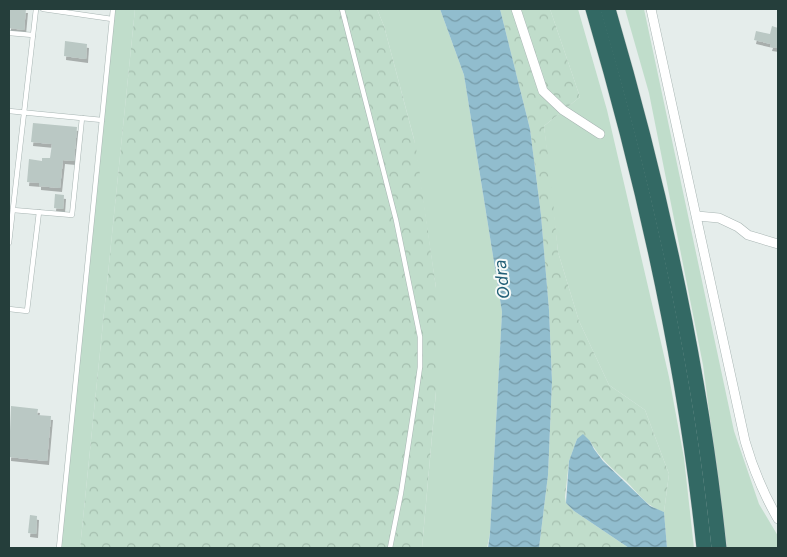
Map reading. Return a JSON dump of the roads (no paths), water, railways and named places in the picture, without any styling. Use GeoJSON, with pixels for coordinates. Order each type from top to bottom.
{"type":"FeatureCollection","features":[{"type":"Feature","properties":{"kind":"highway"},"geometry":{"type":"LineString","coordinates":[[593,9],[640,180],[665,292],[681,375],[704,548]]}},
{"type":"Feature","properties":{"kind":"highway"},"geometry":{"type":"LineString","coordinates":[[608,9],[631,86],[662,207],[679,287],[697,384],[719,548]]}},
{"type":"Feature","properties":{"kind":"street"},"geometry":{"type":"LineString","coordinates":[[516,9],[543,91],[564,110],[600,134]]}},
{"type":"Feature","properties":{"kind":"street"},"geometry":{"type":"LineString","coordinates":[[651,9],[745,441],[752,468],[778,519]]}},
{"type":"Feature","properties":{"kind":"street"},"geometry":{"type":"LineString","coordinates":[[697,216],[719,218],[738,226],[748,235],[778,244]]}},
{"type":"Feature","properties":{"kind":"lane"},"geometry":{"type":"LineString","coordinates":[[9,244],[36,9]]}},
{"type":"Feature","properties":{"kind":"lane"},"geometry":{"type":"LineString","coordinates":[[43,9],[112,18]]}},
{"type":"Feature","properties":{"kind":"lane"},"geometry":{"type":"LineString","coordinates":[[59,548],[113,9]]}},
{"type":"Feature","properties":{"kind":"lane"},"geometry":{"type":"LineString","coordinates":[[342,9],[396,220],[420,336],[420,366],[401,493],[390,548]]}},
{"type":"Feature","properties":{"kind":"lane"},"geometry":{"type":"LineString","coordinates":[[9,32],[33,35]]}},
{"type":"Feature","properties":{"kind":"lane"},"geometry":{"type":"LineString","coordinates":[[9,110],[102,120]]}},
{"type":"Feature","properties":{"kind":"lane"},"geometry":{"type":"LineString","coordinates":[[13,210],[72,215],[82,118]]}},
{"type":"Feature","properties":{"kind":"lane"},"geometry":{"type":"LineString","coordinates":[[9,309],[27,311],[38,212]]}},
{"type":"Feature","properties":{"kind":"water","name":"Odra"},"geometry":{"type":"Polygon","coordinates":[[[440,9],[500,9],[530,129],[541,215],[549,310],[552,381],[548,475],[539,548],[488,548],[502,312],[464,75],[440,9]]]}},
{"type":"Feature","properties":{"kind":"water"},"geometry":{"type":"Polygon","coordinates":[[[583,434],[603,461],[650,506],[664,512],[667,548],[629,548],[574,511],[566,503],[569,461],[577,439],[583,434]]]}}]}
